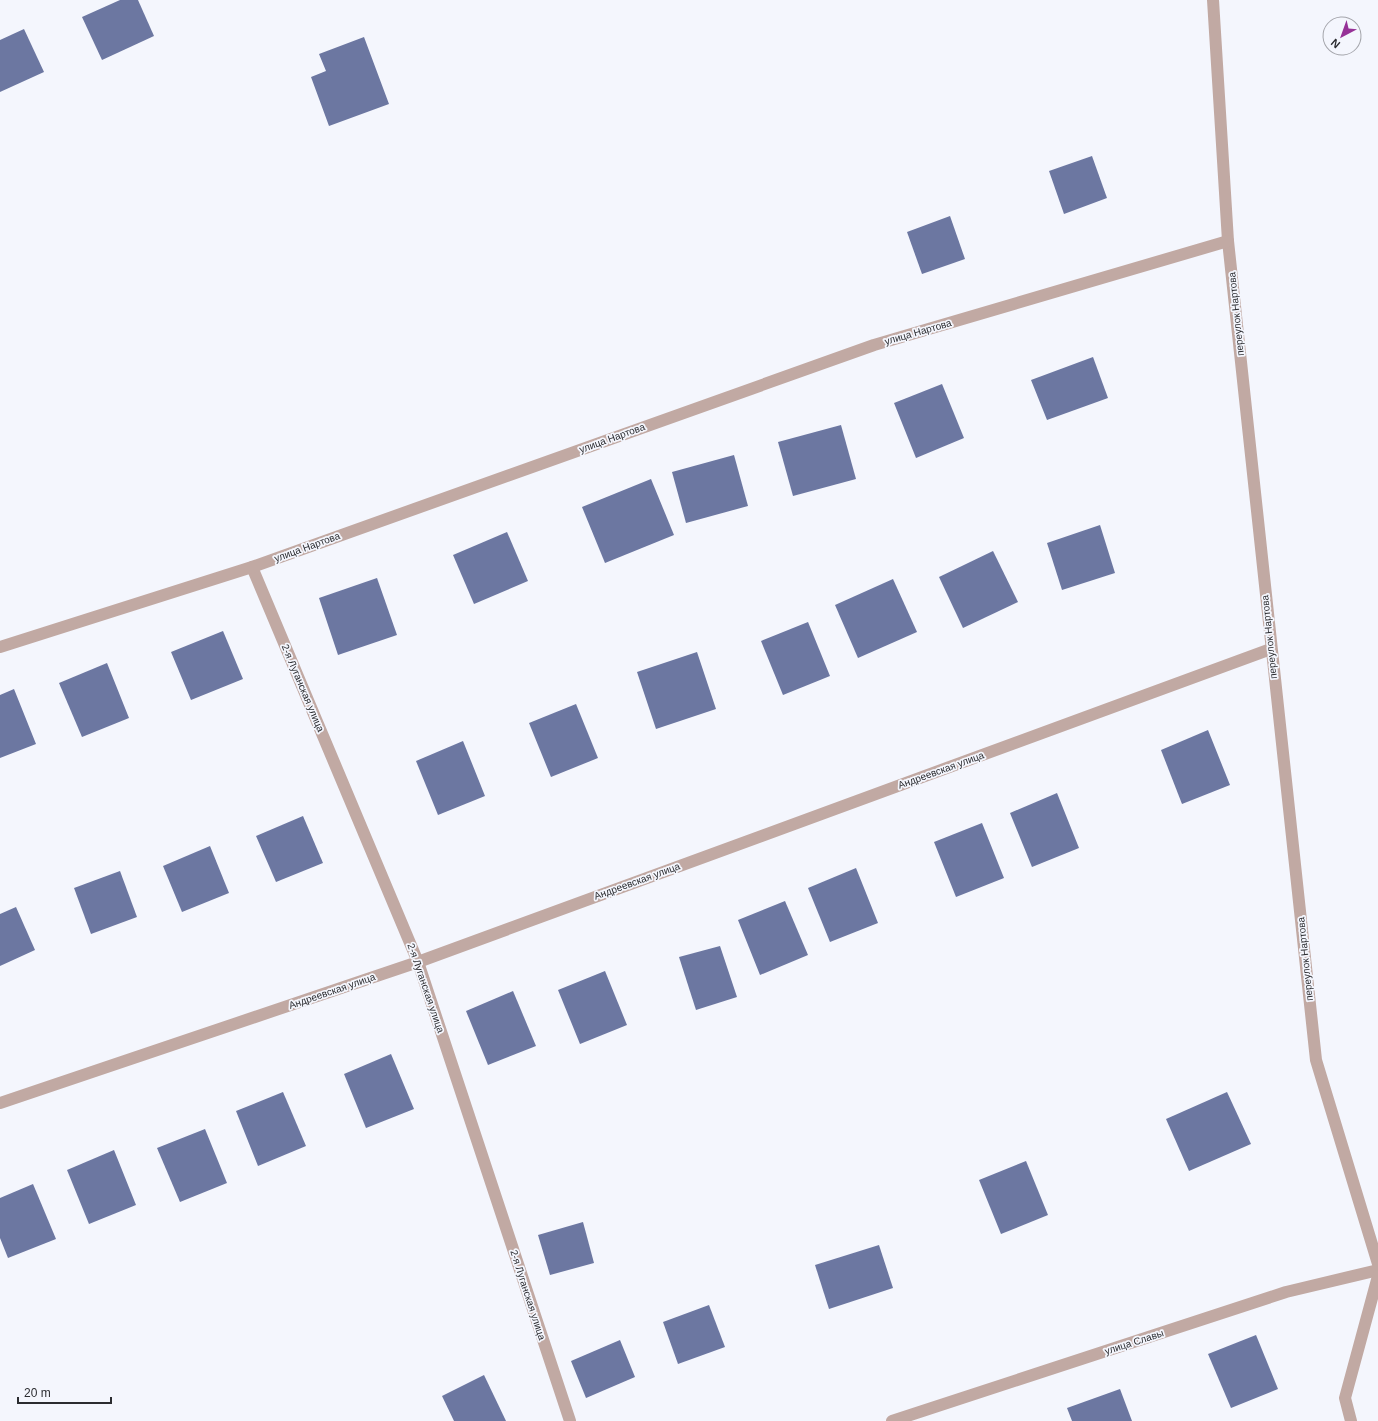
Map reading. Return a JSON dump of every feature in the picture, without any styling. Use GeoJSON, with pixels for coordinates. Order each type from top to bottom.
{"type":"FeatureCollection","features":[{"type":"Feature","properties":{"kind":"street","name":"переулок Нартова"},"geometry":{"type":"LineString","coordinates":[[1213,0],[1228,241],[1316,1060],[1378,1264]]}},
{"type":"Feature","properties":{"kind":"street","name":"улица Нартова"},"geometry":{"type":"LineString","coordinates":[[0,647],[252,566],[874,345],[1228,241]]}},
{"type":"Feature","properties":{"kind":"street","name":"2-я Луганская улица"},"geometry":{"type":"LineString","coordinates":[[252,566],[418,962],[570,1421]]}},
{"type":"Feature","properties":{"kind":"street","name":"Андреевская улица"},"geometry":{"type":"LineString","coordinates":[[0,1103],[418,962],[1271,649]]}},
{"type":"Feature","properties":{"kind":"street","name":"улица Славы"},"geometry":{"type":"LineString","coordinates":[[892,1421],[1286,1292],[1378,1270]]}},
{"type":"Feature","properties":{"kind":"street"},"geometry":{"type":"LineString","coordinates":[[1351,1421],[1345,1398],[1378,1276]]}},
{"type":"Feature","properties":{"kind":"building"},"geometry":{"type":"Polygon","coordinates":[[[120,0],[138,0],[154,36],[102,60],[82,17],[120,0]]]}},
{"type":"Feature","properties":{"kind":"building"},"geometry":{"type":"Polygon","coordinates":[[[24,29],[44,72],[0,92],[0,40],[24,29]]]}},
{"type":"Feature","properties":{"kind":"building"},"geometry":{"type":"Polygon","coordinates":[[[364,37],[389,104],[329,126],[311,77],[326,71],[319,54],[364,37]]]}},
{"type":"Feature","properties":{"kind":"building"},"geometry":{"type":"Polygon","coordinates":[[[1092,156],[1107,198],[1064,214],[1049,171],[1092,156]]]}},
{"type":"Feature","properties":{"kind":"building"},"geometry":{"type":"Polygon","coordinates":[[[950,216],[965,259],[922,274],[907,232],[950,216]]]}},
{"type":"Feature","properties":{"kind":"building"},"geometry":{"type":"Polygon","coordinates":[[[1093,357],[1108,398],[1047,420],[1031,380],[1093,357]]]}},
{"type":"Feature","properties":{"kind":"building"},"geometry":{"type":"Polygon","coordinates":[[[942,384],[964,438],[916,458],[894,403],[942,384]]]}},
{"type":"Feature","properties":{"kind":"building"},"geometry":{"type":"Polygon","coordinates":[[[841,425],[856,479],[793,496],[778,442],[841,425]]]}},
{"type":"Feature","properties":{"kind":"building"},"geometry":{"type":"Polygon","coordinates":[[[734,455],[748,506],[686,523],[672,472],[734,455]]]}},
{"type":"Feature","properties":{"kind":"building"},"geometry":{"type":"Polygon","coordinates":[[[651,479],[674,535],[605,563],[582,507],[651,479]]]}},
{"type":"Feature","properties":{"kind":"building"},"geometry":{"type":"Polygon","coordinates":[[[1100,525],[1115,573],[1062,590],[1047,543],[1100,525]]]}},
{"type":"Feature","properties":{"kind":"building"},"geometry":{"type":"Polygon","coordinates":[[[507,532],[528,581],[474,604],[453,555],[507,532]]]}},
{"type":"Feature","properties":{"kind":"building"},"geometry":{"type":"Polygon","coordinates":[[[993,551],[1018,602],[963,628],[939,577],[993,551]]]}},
{"type":"Feature","properties":{"kind":"building"},"geometry":{"type":"Polygon","coordinates":[[[377,578],[397,635],[338,655],[319,598],[377,578]]]}},
{"type":"Feature","properties":{"kind":"building"},"geometry":{"type":"Polygon","coordinates":[[[893,579],[917,632],[858,658],[835,605],[893,579]]]}},
{"type":"Feature","properties":{"kind":"building"},"geometry":{"type":"Polygon","coordinates":[[[808,622],[830,676],[783,695],[761,641],[808,622]]]}},
{"type":"Feature","properties":{"kind":"building"},"geometry":{"type":"Polygon","coordinates":[[[223,631],[243,679],[191,700],[171,652],[223,631]]]}},
{"type":"Feature","properties":{"kind":"building"},"geometry":{"type":"Polygon","coordinates":[[[697,652],[716,709],[656,729],[637,672],[697,652]]]}},
{"type":"Feature","properties":{"kind":"building"},"geometry":{"type":"Polygon","coordinates":[[[107,663],[129,718],[82,737],[59,683],[107,663]]]}},
{"type":"Feature","properties":{"kind":"building"},"geometry":{"type":"Polygon","coordinates":[[[14,689],[36,744],[0,758],[0,695],[14,689]]]}},
{"type":"Feature","properties":{"kind":"building"},"geometry":{"type":"Polygon","coordinates":[[[576,704],[598,758],[551,777],[529,723],[576,704]]]}},
{"type":"Feature","properties":{"kind":"building"},"geometry":{"type":"Polygon","coordinates":[[[1208,730],[1230,785],[1182,804],[1161,750],[1208,730]]]}},
{"type":"Feature","properties":{"kind":"building"},"geometry":{"type":"Polygon","coordinates":[[[463,741],[485,796],[438,815],[416,761],[463,741]]]}},
{"type":"Feature","properties":{"kind":"building"},"geometry":{"type":"Polygon","coordinates":[[[1057,793],[1079,848],[1032,867],[1010,813],[1057,793]]]}},
{"type":"Feature","properties":{"kind":"building"},"geometry":{"type":"Polygon","coordinates":[[[303,816],[323,863],[276,882],[256,836],[303,816]]]}},
{"type":"Feature","properties":{"kind":"building"},"geometry":{"type":"Polygon","coordinates":[[[982,823],[1004,878],[956,897],[934,842],[982,823]]]}},
{"type":"Feature","properties":{"kind":"building"},"geometry":{"type":"Polygon","coordinates":[[[210,846],[229,893],[182,912],[163,866],[210,846]]]}},
{"type":"Feature","properties":{"kind":"building"},"geometry":{"type":"Polygon","coordinates":[[[856,868],[878,923],[830,942],[808,888],[856,868]]]}},
{"type":"Feature","properties":{"kind":"building"},"geometry":{"type":"Polygon","coordinates":[[[120,871],[137,917],[91,934],[74,888],[120,871]]]}},
{"type":"Feature","properties":{"kind":"building"},"geometry":{"type":"Polygon","coordinates":[[[785,901],[808,955],[760,975],[738,920],[785,901]]]}},
{"type":"Feature","properties":{"kind":"building"},"geometry":{"type":"Polygon","coordinates":[[[16,907],[35,950],[0,966],[0,914],[16,907]]]}},
{"type":"Feature","properties":{"kind":"building"},"geometry":{"type":"Polygon","coordinates":[[[720,946],[737,997],[696,1010],[679,957],[720,946]]]}},
{"type":"Feature","properties":{"kind":"building"},"geometry":{"type":"Polygon","coordinates":[[[605,971],[627,1025],[580,1044],[558,990],[605,971]]]}},
{"type":"Feature","properties":{"kind":"building"},"geometry":{"type":"Polygon","coordinates":[[[513,991],[536,1046],[488,1065],[466,1011],[513,991]]]}},
{"type":"Feature","properties":{"kind":"building"},"geometry":{"type":"Polygon","coordinates":[[[391,1054],[414,1109],[366,1128],[344,1074],[391,1054]]]}},
{"type":"Feature","properties":{"kind":"building"},"geometry":{"type":"Polygon","coordinates":[[[283,1092],[306,1146],[258,1166],[236,1111],[283,1092]]]}},
{"type":"Feature","properties":{"kind":"building"},"geometry":{"type":"Polygon","coordinates":[[[1227,1092],[1251,1144],[1189,1171],[1166,1119],[1227,1092]]]}},
{"type":"Feature","properties":{"kind":"building"},"geometry":{"type":"Polygon","coordinates":[[[205,1129],[227,1183],[180,1202],[157,1148],[205,1129]]]}},
{"type":"Feature","properties":{"kind":"building"},"geometry":{"type":"Polygon","coordinates":[[[114,1150],[136,1205],[89,1224],[67,1170],[114,1150]]]}},
{"type":"Feature","properties":{"kind":"building"},"geometry":{"type":"Polygon","coordinates":[[[1026,1161],[1048,1215],[1001,1234],[979,1180],[1026,1161]]]}},
{"type":"Feature","properties":{"kind":"building"},"geometry":{"type":"Polygon","coordinates":[[[33,1184],[56,1239],[8,1258],[0,1238],[0,1198],[33,1184]]]}},
{"type":"Feature","properties":{"kind":"building"},"geometry":{"type":"Polygon","coordinates":[[[583,1222],[594,1263],[550,1275],[538,1235],[583,1222]]]}},
{"type":"Feature","properties":{"kind":"building"},"geometry":{"type":"Polygon","coordinates":[[[879,1245],[893,1288],[829,1309],[815,1265],[879,1245]]]}},
{"type":"Feature","properties":{"kind":"building"},"geometry":{"type":"Polygon","coordinates":[[[709,1305],[725,1347],[678,1364],[663,1322],[709,1305]]]}},
{"type":"Feature","properties":{"kind":"building"},"geometry":{"type":"Polygon","coordinates":[[[1256,1335],[1278,1389],[1231,1408],[1208,1354],[1256,1335]]]}},
{"type":"Feature","properties":{"kind":"building"},"geometry":{"type":"Polygon","coordinates":[[[620,1340],[635,1377],[586,1398],[571,1361],[620,1340]]]}},
{"type":"Feature","properties":{"kind":"building"},"geometry":{"type":"Polygon","coordinates":[[[484,1375],[506,1421],[454,1421],[442,1396],[484,1375]]]}},
{"type":"Feature","properties":{"kind":"building"},"geometry":{"type":"Polygon","coordinates":[[[1120,1389],[1132,1421],[1072,1421],[1067,1408],[1120,1389]]]}}]}
